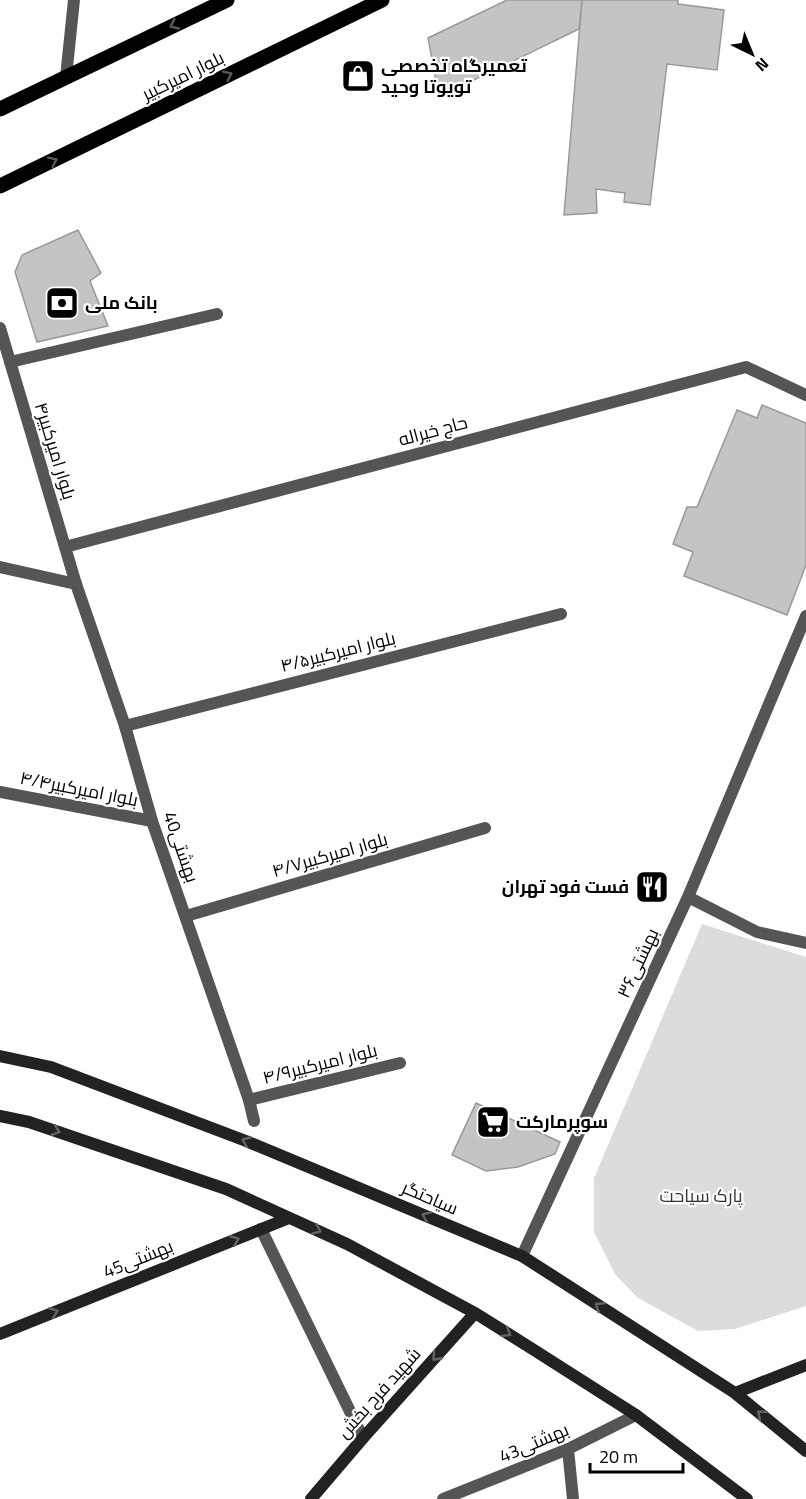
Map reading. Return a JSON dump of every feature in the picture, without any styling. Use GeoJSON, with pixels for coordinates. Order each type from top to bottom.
{"type":"FeatureCollection","features":[{"type":"Feature","properties":{"kind":"main road"},"geometry":{"type":"LineString","coordinates":[[0,109],[226,0]]}},
{"type":"Feature","properties":{"kind":"main road","name":"بلوار امیرکبیر"},"geometry":{"type":"LineString","coordinates":[[0,186],[382,0]]}},
{"type":"Feature","properties":{"kind":"main road","name":"سیاحتگر"},"geometry":{"type":"LineString","coordinates":[[0,1056],[51,1067],[246,1141],[522,1256],[735,1393],[806,1451]]}},
{"type":"Feature","properties":{"kind":"main road"},"geometry":{"type":"LineString","coordinates":[[0,1116],[28,1122],[226,1188],[347,1244],[476,1313],[636,1415],[747,1499]]}},
{"type":"Feature","properties":{"kind":"main road","name":"بهشتی45"},"geometry":{"type":"LineString","coordinates":[[0,1334],[290,1218]]}},
{"type":"Feature","properties":{"kind":"main road","name":"شهید فرح بخش"},"geometry":{"type":"LineString","coordinates":[[311,1499],[363,1437],[476,1313]]}},
{"type":"Feature","properties":{"kind":"main road"},"geometry":{"type":"LineString","coordinates":[[735,1393],[806,1365]]}},
{"type":"Feature","properties":{"kind":"street"},"geometry":{"type":"LineString","coordinates":[[66,77],[74,0]]}},
{"type":"Feature","properties":{"kind":"street"},"geometry":{"type":"LineString","coordinates":[[10,362],[217,314]]}},
{"type":"Feature","properties":{"kind":"street","name":"۴بلوار امیرکبیر"},"geometry":{"type":"LineString","coordinates":[[0,328],[76,584]]}},
{"type":"Feature","properties":{"kind":"street","name":"حاج خیراله"},"geometry":{"type":"LineString","coordinates":[[65,547],[746,367],[806,395]]}},
{"type":"Feature","properties":{"kind":"street"},"geometry":{"type":"LineString","coordinates":[[0,567],[76,584]]}},
{"type":"Feature","properties":{"kind":"street","name":"40بهشتی"},"geometry":{"type":"LineString","coordinates":[[76,584],[124,726],[152,821],[249,1100],[254,1121]]}},
{"type":"Feature","properties":{"kind":"street","name":"بلوار امیرکبیر۴/۵"},"geometry":{"type":"LineString","coordinates":[[124,726],[561,614]]}},
{"type":"Feature","properties":{"kind":"street","name":"بهشتی۳۶"},"geometry":{"type":"LineString","coordinates":[[522,1256],[688,897],[806,616]]}},
{"type":"Feature","properties":{"kind":"street","name":"بلوار امیرکبیر۴/۴"},"geometry":{"type":"LineString","coordinates":[[0,792],[152,821]]}},
{"type":"Feature","properties":{"kind":"street","name":"بلوار امیرکبیر۴/۷"},"geometry":{"type":"LineString","coordinates":[[186,916],[485,828]]}},
{"type":"Feature","properties":{"kind":"street"},"geometry":{"type":"LineString","coordinates":[[688,897],[757,932],[806,942]]}},
{"type":"Feature","properties":{"kind":"street","name":"بلوار امیرکبیر۴/۹"},"geometry":{"type":"LineString","coordinates":[[249,1100],[400,1064]]}},
{"type":"Feature","properties":{"kind":"street"},"geometry":{"type":"LineString","coordinates":[[261,1229],[363,1437]]}},
{"type":"Feature","properties":{"kind":"street","name":"43بهشتی"},"geometry":{"type":"LineString","coordinates":[[443,1499],[568,1449],[636,1415]]}},
{"type":"Feature","properties":{"kind":"street"},"geometry":{"type":"LineString","coordinates":[[568,1449],[573,1499]]}},
{"type":"Feature","properties":{"kind":"green space","name":"پارک سیاحت"},"geometry":{"type":"Polygon","coordinates":[[[702,924],[806,957],[806,1306],[735,1329],[698,1331],[638,1298],[615,1274],[594,1232],[594,1178],[702,924]]]}},
{"type":"Feature","properties":{"kind":"building"},"geometry":{"type":"Polygon","coordinates":[[[507,0],[582,0],[579,29],[439,97],[428,38],[507,0]]]}},
{"type":"Feature","properties":{"kind":"building"},"geometry":{"type":"Polygon","coordinates":[[[582,0],[678,0],[678,4],[724,10],[717,70],[667,64],[650,205],[624,202],[625,193],[596,189],[597,213],[564,215],[582,0]]]}},
{"type":"Feature","properties":{"kind":"building","name":"بانک ملی"},"geometry":{"type":"Polygon","coordinates":[[[78,230],[101,273],[90,281],[108,326],[37,342],[15,272],[22,255],[78,230]]]}},
{"type":"Feature","properties":{"kind":"building"},"geometry":{"type":"Polygon","coordinates":[[[762,405],[806,423],[806,565],[787,615],[684,576],[693,552],[673,544],[687,507],[697,507],[737,410],[757,418],[762,405]]]}},
{"type":"Feature","properties":{"kind":"building","name":"سوپرمارکت"},"geometry":{"type":"Polygon","coordinates":[[[476,1103],[560,1142],[555,1154],[518,1167],[486,1171],[452,1155],[476,1103]]]}},
{"type":"Feature","properties":{"kind":"place","name":"تعمیرگاه تخصصی تویوتا وحید"},"geometry":{"type":"Point","coordinates":[358,76]}},
{"type":"Feature","properties":{"kind":"place","name":"بانک ملی"},"geometry":{"type":"Point","coordinates":[62,303]}},
{"type":"Feature","properties":{"kind":"place","name":"فست فود تهران"},"geometry":{"type":"Point","coordinates":[652,887]}},
{"type":"Feature","properties":{"kind":"place","name":"سوپرمارکت"},"geometry":{"type":"Point","coordinates":[493,1122]}}]}
